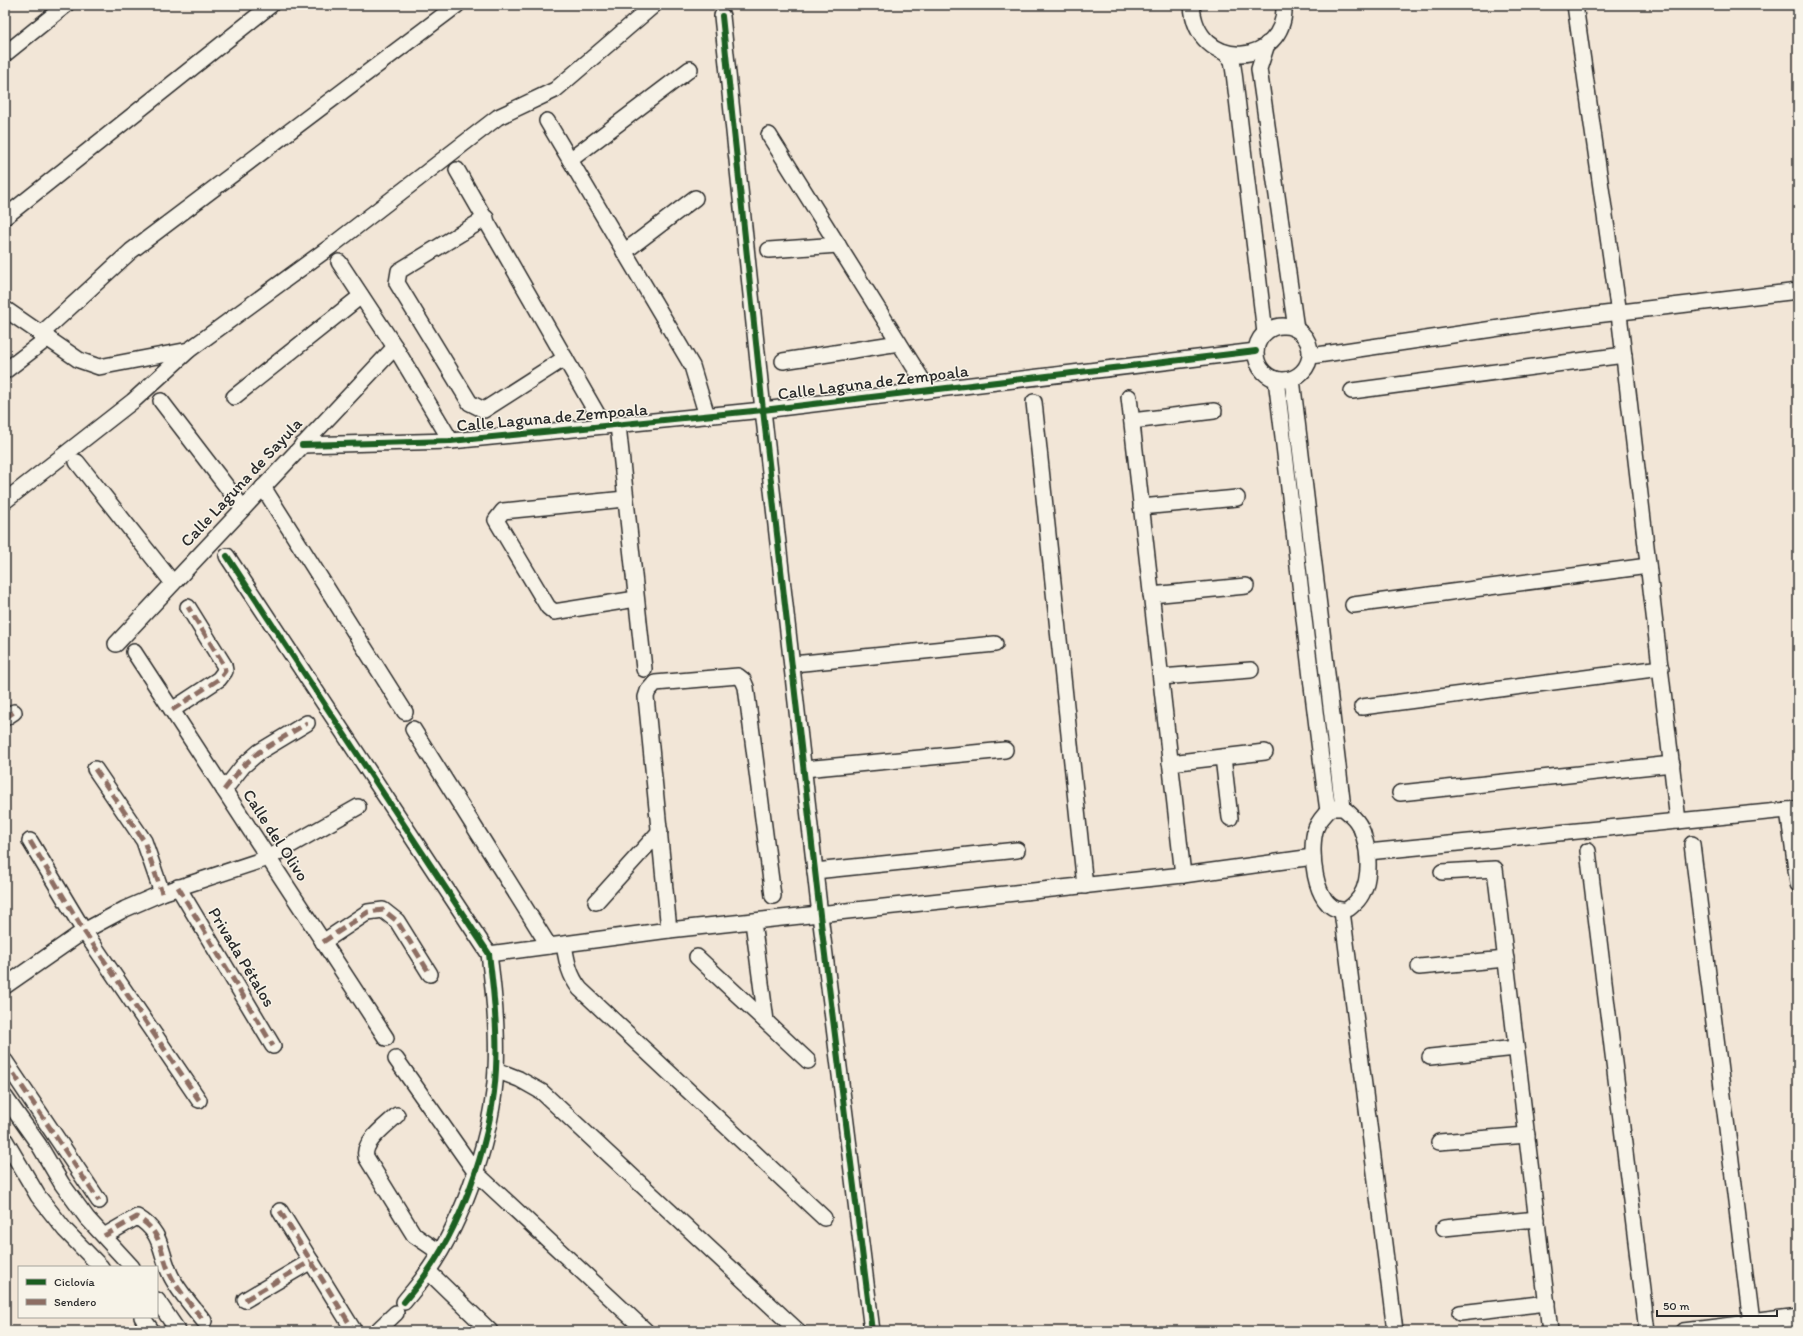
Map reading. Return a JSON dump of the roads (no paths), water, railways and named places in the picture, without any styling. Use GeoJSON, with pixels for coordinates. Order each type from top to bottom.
{"type":"FeatureCollection","features":[{"type":"Feature","properties":{"kind":"street"},"geometry":{"type":"LineString","coordinates":[[5,54],[66,5]]}},
{"type":"Feature","properties":{"kind":"street"},"geometry":{"type":"LineString","coordinates":[[5,217],[271,5]]}},
{"type":"Feature","properties":{"kind":"street"},"geometry":{"type":"LineString","coordinates":[[5,371],[45,336],[131,251],[456,5]]}},
{"type":"Feature","properties":{"kind":"street"},"geometry":{"type":"LineString","coordinates":[[5,502],[133,401],[189,350],[330,247],[498,117],[555,90],[654,5]]}},
{"type":"Feature","properties":{"kind":"street"},"geometry":{"type":"LineString","coordinates":[[1192,5],[1193,17],[1197,29],[1213,47],[1224,52],[1236,54],[1248,54],[1267,44],[1277,34],[1282,23],[1284,5]]}},
{"type":"Feature","properties":{"kind":"street"},"geometry":{"type":"LineString","coordinates":[[1575,5],[1619,314],[1678,822]]}},
{"type":"Feature","properties":{"kind":"street"},"geometry":{"type":"LineString","coordinates":[[722,16],[763,410],[815,871],[872,1331]]}},
{"type":"Feature","properties":{"kind":"street"},"geometry":{"type":"LineString","coordinates":[[1267,44],[1261,58],[1259,69],[1296,329]]}},
{"type":"Feature","properties":{"kind":"street"},"geometry":{"type":"LineString","coordinates":[[1224,52],[1232,60],[1234,73],[1265,332]]}},
{"type":"Feature","properties":{"kind":"street"},"geometry":{"type":"LineString","coordinates":[[570,160],[690,69]]}},
{"type":"Feature","properties":{"kind":"street"},"geometry":{"type":"LineString","coordinates":[[547,121],[692,366],[707,416]]}},
{"type":"Feature","properties":{"kind":"street"},"geometry":{"type":"LineString","coordinates":[[769,134],[928,389]]}},
{"type":"Feature","properties":{"kind":"street"},"geometry":{"type":"LineString","coordinates":[[457,170],[486,218],[565,358],[611,426],[625,499],[644,670]]}},
{"type":"Feature","properties":{"kind":"street"},"geometry":{"type":"LineString","coordinates":[[624,252],[695,198]]}},
{"type":"Feature","properties":{"kind":"street"},"geometry":{"type":"LineString","coordinates":[[486,218],[399,271],[397,283],[470,403],[476,408],[484,410],[565,358]]}},
{"type":"Feature","properties":{"kind":"street"},"geometry":{"type":"LineString","coordinates":[[769,250],[838,245]]}},
{"type":"Feature","properties":{"kind":"street"},"geometry":{"type":"LineString","coordinates":[[339,262],[394,347],[451,441]]}},
{"type":"Feature","properties":{"kind":"street"},"geometry":{"type":"LineString","coordinates":[[1311,356],[1554,320],[1619,314],[1798,292]]}},
{"type":"Feature","properties":{"kind":"street"},"geometry":{"type":"LineString","coordinates":[[234,397],[361,296]]}},
{"type":"Feature","properties":{"kind":"street"},"geometry":{"type":"LineString","coordinates":[[5,309],[79,360],[99,367],[189,350]]}},
{"type":"Feature","properties":{"kind":"street"},"geometry":{"type":"LineString","coordinates":[[1286,326],[1296,329],[1304,336],[1309,345],[1311,356],[1308,366],[1301,374],[1292,380],[1276,379],[1262,371],[1257,362],[1256,351],[1259,341],[1265,332],[1275,327],[1286,326]]}},
{"type":"Feature","properties":{"kind":"street"},"geometry":{"type":"LineString","coordinates":[[783,361],[899,343]]}},
{"type":"Feature","properties":{"kind":"street","name":"Calle Laguna de Sayula"},"geometry":{"type":"LineString","coordinates":[[116,644],[394,347]]}},
{"type":"Feature","properties":{"kind":"street","name":"Calle Laguna de Zempoala"},"geometry":{"type":"LineString","coordinates":[[302,445],[451,441],[611,426],[763,410],[928,389],[1256,351]]}},
{"type":"Feature","properties":{"kind":"street"},"geometry":{"type":"LineString","coordinates":[[1352,391],[1624,355]]}},
{"type":"Feature","properties":{"kind":"street"},"geometry":{"type":"LineString","coordinates":[[1276,379],[1293,518],[1313,708],[1328,811]]}},
{"type":"Feature","properties":{"kind":"street"},"geometry":{"type":"LineString","coordinates":[[1292,380],[1343,808]]}},
{"type":"Feature","properties":{"kind":"street"},"geometry":{"type":"LineString","coordinates":[[1129,396],[1183,875]]}},
{"type":"Feature","properties":{"kind":"street"},"geometry":{"type":"LineString","coordinates":[[161,401],[244,508]]}},
{"type":"Feature","properties":{"kind":"street"},"geometry":{"type":"LineString","coordinates":[[1034,402],[1085,886]]}},
{"type":"Feature","properties":{"kind":"street"},"geometry":{"type":"LineString","coordinates":[[1132,421],[1214,411]]}},
{"type":"Feature","properties":{"kind":"street"},"geometry":{"type":"LineString","coordinates":[[77,462],[173,583]]}},
{"type":"Feature","properties":{"kind":"street"},"geometry":{"type":"LineString","coordinates":[[263,487],[405,712]]}},
{"type":"Feature","properties":{"kind":"street"},"geometry":{"type":"LineString","coordinates":[[1141,507],[1237,498]]}},
{"type":"Feature","properties":{"kind":"street"},"geometry":{"type":"LineString","coordinates":[[625,499],[503,510],[496,520],[548,607],[554,612],[636,599]]}},
{"type":"Feature","properties":{"kind":"street"},"geometry":{"type":"LineString","coordinates":[[227,556],[489,954],[495,1008],[496,1070],[488,1123],[476,1173],[459,1212],[428,1271],[400,1307],[376,1331]]}},
{"type":"Feature","properties":{"kind":"street"},"geometry":{"type":"LineString","coordinates":[[1353,605],[1648,566]]}},
{"type":"Feature","properties":{"kind":"street"},"geometry":{"type":"LineString","coordinates":[[1151,595],[1246,586]]}},
{"type":"Feature","properties":{"kind":"street"},"geometry":{"type":"LineString","coordinates":[[172,710],[219,679],[226,671],[224,665],[188,607]]}},
{"type":"Feature","properties":{"kind":"street"},"geometry":{"type":"LineString","coordinates":[[792,664],[995,644]]}},
{"type":"Feature","properties":{"kind":"street","name":"Calle del Olivo"},"geometry":{"type":"LineString","coordinates":[[134,652],[386,1038]]}},
{"type":"Feature","properties":{"kind":"street"},"geometry":{"type":"LineString","coordinates":[[1362,707],[1660,668]]}},
{"type":"Feature","properties":{"kind":"street"},"geometry":{"type":"LineString","coordinates":[[1161,677],[1251,670]]}},
{"type":"Feature","properties":{"kind":"street"},"geometry":{"type":"LineString","coordinates":[[669,930],[646,697],[648,691],[655,683],[738,676],[743,680],[746,687],[773,896]]}},
{"type":"Feature","properties":{"kind":"street"},"geometry":{"type":"LineString","coordinates":[[224,790],[243,766],[259,752],[307,723]]}},
{"type":"Feature","properties":{"kind":"street"},"geometry":{"type":"LineString","coordinates":[[413,730],[556,946],[572,980],[824,1218]]}},
{"type":"Feature","properties":{"kind":"street"},"geometry":{"type":"LineString","coordinates":[[804,769],[1005,750]]}},
{"type":"Feature","properties":{"kind":"street"},"geometry":{"type":"LineString","coordinates":[[1170,763],[1265,752]]}},
{"type":"Feature","properties":{"kind":"street"},"geometry":{"type":"LineString","coordinates":[[1223,757],[1230,818]]}},
{"type":"Feature","properties":{"kind":"street"},"geometry":{"type":"LineString","coordinates":[[1400,793],[1672,764]]}},
{"type":"Feature","properties":{"kind":"street"},"geometry":{"type":"LineString","coordinates":[[95,769],[144,841],[162,893]]}},
{"type":"Feature","properties":{"kind":"street"},"geometry":{"type":"LineString","coordinates":[[5,986],[84,931],[125,909],[178,887],[268,858],[358,808]]}},
{"type":"Feature","properties":{"kind":"street"},"geometry":{"type":"LineString","coordinates":[[1331,808],[1343,808],[1352,815],[1360,826],[1368,852],[1367,876],[1364,889],[1358,900],[1349,909],[1342,910],[1335,908],[1326,902],[1318,885],[1313,857],[1316,827],[1331,808]]}},
{"type":"Feature","properties":{"kind":"street"},"geometry":{"type":"LineString","coordinates":[[1368,852],[1793,810],[1798,884]]}},
{"type":"Feature","properties":{"kind":"street"},"geometry":{"type":"LineString","coordinates":[[596,902],[660,831]]}},
{"type":"Feature","properties":{"kind":"street"},"geometry":{"type":"LineString","coordinates":[[30,841],[84,931],[200,1100]]}},
{"type":"Feature","properties":{"kind":"street"},"geometry":{"type":"LineString","coordinates":[[1692,844],[1751,1323]]}},
{"type":"Feature","properties":{"kind":"street"},"geometry":{"type":"LineString","coordinates":[[815,871],[1017,850]]}},
{"type":"Feature","properties":{"kind":"street"},"geometry":{"type":"LineString","coordinates":[[1588,851],[1647,1331]]}},
{"type":"Feature","properties":{"kind":"street"},"geometry":{"type":"LineString","coordinates":[[489,954],[669,930],[1183,875],[1313,857]]}},
{"type":"Feature","properties":{"kind":"street"},"geometry":{"type":"LineString","coordinates":[[1442,872],[1495,869],[1550,1331]]}},
{"type":"Feature","properties":{"kind":"street","name":"Privada Pétalos"},"geometry":{"type":"LineString","coordinates":[[178,887],[274,1046]]}},
{"type":"Feature","properties":{"kind":"street"},"geometry":{"type":"LineString","coordinates":[[323,942],[368,912],[383,910],[397,921],[430,974]]}},
{"type":"Feature","properties":{"kind":"street"},"geometry":{"type":"LineString","coordinates":[[1342,910],[1395,1331]]}},
{"type":"Feature","properties":{"kind":"street"},"geometry":{"type":"LineString","coordinates":[[753,922],[766,1021]]}},
{"type":"Feature","properties":{"kind":"street"},"geometry":{"type":"LineString","coordinates":[[697,956],[808,1061]]}},
{"type":"Feature","properties":{"kind":"street"},"geometry":{"type":"LineString","coordinates":[[1419,967],[1506,959]]}},
{"type":"Feature","properties":{"kind":"street"},"geometry":{"type":"LineString","coordinates":[[1430,1057],[1516,1048]]}},
{"type":"Feature","properties":{"kind":"street"},"geometry":{"type":"LineString","coordinates":[[396,1058],[476,1173],[646,1331]]}},
{"type":"Feature","properties":{"kind":"street"},"geometry":{"type":"LineString","coordinates":[[5,1061],[99,1200]]}},
{"type":"Feature","properties":{"kind":"street"},"geometry":{"type":"LineString","coordinates":[[496,1070],[519,1079],[542,1092],[798,1331]]}},
{"type":"Feature","properties":{"kind":"street"},"geometry":{"type":"LineString","coordinates":[[5,1098],[39,1145],[62,1184],[87,1218],[131,1266]]}},
{"type":"Feature","properties":{"kind":"street"},"geometry":{"type":"LineString","coordinates":[[396,1115],[368,1144],[364,1151],[366,1157],[414,1235],[439,1252]]}},
{"type":"Feature","properties":{"kind":"street"},"geometry":{"type":"LineString","coordinates":[[1439,1142],[1527,1135]]}},
{"type":"Feature","properties":{"kind":"street"},"geometry":{"type":"LineString","coordinates":[[5,1140],[38,1196],[65,1230],[99,1266]]}},
{"type":"Feature","properties":{"kind":"street"},"geometry":{"type":"LineString","coordinates":[[280,1211],[354,1331]]}},
{"type":"Feature","properties":{"kind":"street"},"geometry":{"type":"LineString","coordinates":[[104,1236],[137,1217],[147,1223],[160,1242],[166,1264],[172,1277],[204,1321]]}},
{"type":"Feature","properties":{"kind":"street"},"geometry":{"type":"LineString","coordinates":[[1444,1228],[1537,1220]]}},
{"type":"Feature","properties":{"kind":"street"},"geometry":{"type":"LineString","coordinates":[[245,1300],[311,1261]]}},
{"type":"Feature","properties":{"kind":"street"},"geometry":{"type":"LineString","coordinates":[[428,1271],[490,1331]]}},
{"type":"Feature","properties":{"kind":"street"},"geometry":{"type":"LineString","coordinates":[[158,1301],[178,1331]]}},
{"type":"Feature","properties":{"kind":"street"},"geometry":{"type":"LineString","coordinates":[[1460,1313],[1547,1303]]}},
{"type":"Feature","properties":{"kind":"street"},"geometry":{"type":"LineString","coordinates":[[466,1309],[479,1331]]}},
{"type":"Feature","properties":{"kind":"street"},"geometry":{"type":"LineString","coordinates":[[1684,1331],[1751,1323],[1778,1325],[1798,1317]]}},
{"type":"Feature","properties":{"kind":"street"},"geometry":{"type":"LineString","coordinates":[[143,1318],[152,1331]]}}]}
